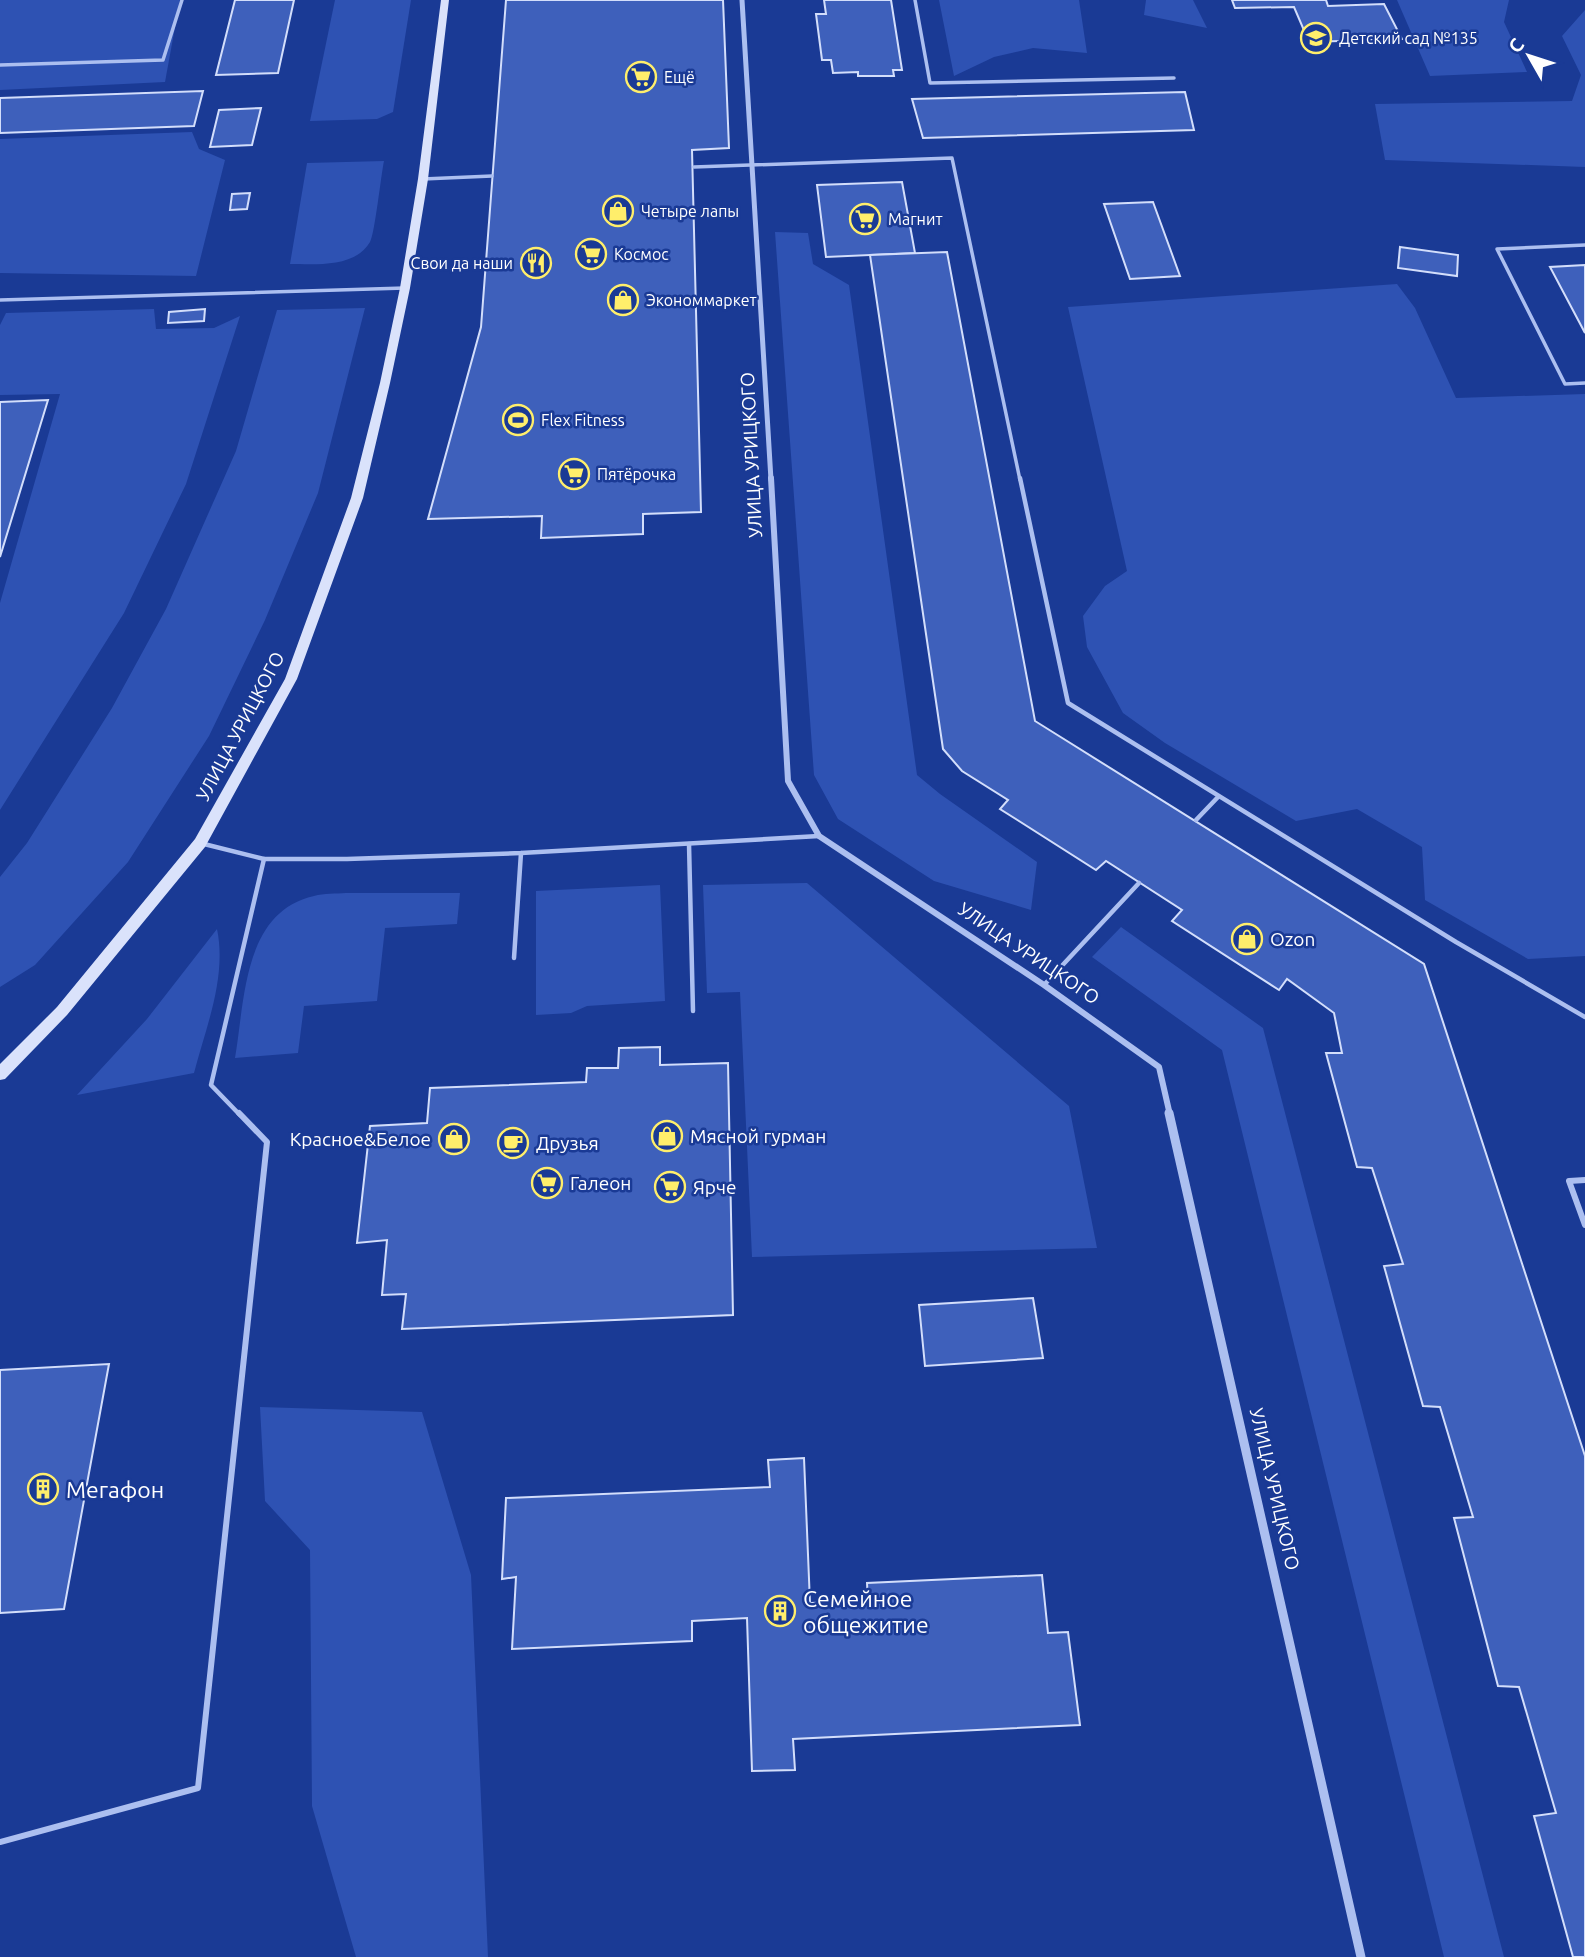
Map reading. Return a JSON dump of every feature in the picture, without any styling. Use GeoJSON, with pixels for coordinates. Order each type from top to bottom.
{"type":"FeatureCollection","features":[{"type":"Feature","properties":{"kind":"street","name":"УЛИЦА УРИЦКОГО"},"geometry":{"type":"LineString","coordinates":[[0,1074],[62,1011],[200,844],[291,679],[357,498],[405,288],[423,179],[445,0]]}},
{"type":"Feature","properties":{"kind":"street","name":"УЛИЦА УРИЦКОГО"},"geometry":{"type":"LineString","coordinates":[[741,0],[754,166],[788,781],[819,836],[1044,985],[1159,1067],[1361,1957]]}},
{"type":"Feature","properties":{"kind":"lane"},"geometry":{"type":"LineString","coordinates":[[0,65],[163,60],[182,0]]}},
{"type":"Feature","properties":{"kind":"lane"},"geometry":{"type":"LineString","coordinates":[[915,0],[930,83],[1174,78]]}},
{"type":"Feature","properties":{"kind":"lane"},"geometry":{"type":"LineString","coordinates":[[694,167],[952,158],[1068,703],[1218,797],[1585,1017]]}},
{"type":"Feature","properties":{"kind":"lane"},"geometry":{"type":"LineString","coordinates":[[423,179],[492,176]]}},
{"type":"Feature","properties":{"kind":"lane"},"geometry":{"type":"LineString","coordinates":[[1585,245],[1497,249],[1565,384],[1585,383]]}},
{"type":"Feature","properties":{"kind":"lane"},"geometry":{"type":"LineString","coordinates":[[0,300],[405,288]]}},
{"type":"Feature","properties":{"kind":"lane"},"geometry":{"type":"LineString","coordinates":[[1196,820],[1218,797]]}},
{"type":"Feature","properties":{"kind":"lane"},"geometry":{"type":"LineString","coordinates":[[200,844],[264,859],[521,853],[819,836]]}},
{"type":"Feature","properties":{"kind":"lane"},"geometry":{"type":"LineString","coordinates":[[689,844],[693,1011]]}},
{"type":"Feature","properties":{"kind":"lane"},"geometry":{"type":"LineString","coordinates":[[514,958],[521,853]]}},
{"type":"Feature","properties":{"kind":"lane"},"geometry":{"type":"LineString","coordinates":[[0,1842],[198,1788],[267,1142],[211,1085],[264,859]]}},
{"type":"Feature","properties":{"kind":"lane"},"geometry":{"type":"LineString","coordinates":[[1044,985],[1139,883]]}},
{"type":"Feature","properties":{"kind":"lane"},"geometry":{"type":"LineString","coordinates":[[1585,1180],[1569,1181],[1585,1225]]}},
{"type":"Feature","properties":{"kind":"shaded area"},"geometry":{"type":"Polygon","coordinates":[[[0,0],[180,0],[165,82],[0,90],[0,0]]]}},
{"type":"Feature","properties":{"kind":"shaded area"},"geometry":{"type":"Polygon","coordinates":[[[335,0],[411,0],[393,112],[377,119],[310,121],[335,0]]]}},
{"type":"Feature","properties":{"kind":"shaded area"},"geometry":{"type":"Polygon","coordinates":[[[939,0],[1079,0],[1087,53],[1033,48],[994,57],[954,76],[939,0]]]}},
{"type":"Feature","properties":{"kind":"shaded area"},"geometry":{"type":"Polygon","coordinates":[[[1146,0],[1193,0],[1207,28],[1144,15],[1146,0]]]}},
{"type":"Feature","properties":{"kind":"shaded area"},"geometry":{"type":"Polygon","coordinates":[[[1397,0],[1509,0],[1504,22],[1527,72],[1430,76],[1397,0]]]}},
{"type":"Feature","properties":{"kind":"shaded area"},"geometry":{"type":"Polygon","coordinates":[[[1585,10],[1585,167],[1385,160],[1375,104],[1572,101],[1581,75],[1562,36],[1585,10]]]}},
{"type":"Feature","properties":{"kind":"shaded area"},"geometry":{"type":"Polygon","coordinates":[[[192,132],[199,149],[225,160],[196,276],[0,273],[0,139],[192,132]]]}},
{"type":"Feature","properties":{"kind":"shaded area"},"geometry":{"type":"Polygon","coordinates":[[[384,161],[372,237],[363,250],[355,256],[334,263],[290,264],[307,163],[384,161]]]}},
{"type":"Feature","properties":{"kind":"shaded area"},"geometry":{"type":"Polygon","coordinates":[[[775,232],[808,233],[813,264],[849,285],[917,775],[1037,862],[1031,910],[934,881],[838,819],[814,775],[775,232]]]}},
{"type":"Feature","properties":{"kind":"shaded area"},"geometry":{"type":"Polygon","coordinates":[[[1397,284],[1415,308],[1456,398],[1585,394],[1585,956],[1528,959],[1425,900],[1422,847],[1357,809],[1296,821],[1165,743],[1123,713],[1087,647],[1083,616],[1105,586],[1127,571],[1068,307],[1397,284]]]}},
{"type":"Feature","properties":{"kind":"shaded area"},"geometry":{"type":"Polygon","coordinates":[[[365,308],[318,493],[265,620],[209,736],[128,862],[35,965],[0,987],[0,877],[27,843],[112,708],[166,609],[236,451],[277,310],[365,308]]]}},
{"type":"Feature","properties":{"kind":"shaded area"},"geometry":{"type":"Polygon","coordinates":[[[154,309],[156,329],[214,328],[240,316],[186,484],[124,613],[0,810],[0,603],[60,394],[0,395],[0,325],[6,313],[154,309]]]}},
{"type":"Feature","properties":{"kind":"shaded area"},"geometry":{"type":"Polygon","coordinates":[[[807,883],[1069,1106],[1097,1248],[752,1257],[740,992],[707,993],[703,885],[807,883]]]}},
{"type":"Feature","properties":{"kind":"shaded area"},"geometry":{"type":"Polygon","coordinates":[[[660,885],[665,1001],[587,1006],[571,1013],[536,1015],[536,891],[660,885]]]}},
{"type":"Feature","properties":{"kind":"shaded area"},"geometry":{"type":"Polygon","coordinates":[[[346,893],[460,893],[457,924],[385,928],[377,1001],[304,1006],[298,1053],[235,1058],[246,985],[260,939],[273,920],[291,905],[314,896],[346,893]]]}},
{"type":"Feature","properties":{"kind":"shaded area"},"geometry":{"type":"Polygon","coordinates":[[[1121,927],[1263,1028],[1504,1957],[1444,1957],[1222,1050],[1092,957],[1121,927]]]}},
{"type":"Feature","properties":{"kind":"shaded area"},"geometry":{"type":"Polygon","coordinates":[[[217,929],[217,984],[194,1073],[77,1095],[147,1019],[217,929]]]}},
{"type":"Feature","properties":{"kind":"shaded area"},"geometry":{"type":"Polygon","coordinates":[[[260,1407],[422,1412],[471,1575],[488,1957],[356,1957],[312,1806],[310,1550],[265,1501],[260,1407]]]}},
{"type":"Feature","properties":{"kind":"building"},"geometry":{"type":"Polygon","coordinates":[[[235,0],[294,0],[278,73],[216,75],[235,0]]]}},
{"type":"Feature","properties":{"kind":"building","name":"Космос"},"geometry":{"type":"Polygon","coordinates":[[[506,0],[723,0],[729,148],[692,150],[701,512],[643,514],[643,534],[541,538],[542,516],[428,519],[481,327],[506,0]]]}},
{"type":"Feature","properties":{"kind":"building"},"geometry":{"type":"Polygon","coordinates":[[[824,0],[891,0],[902,70],[893,70],[894,76],[858,76],[858,72],[833,73],[831,60],[822,60],[816,14],[826,14],[824,0]]]}},
{"type":"Feature","properties":{"kind":"building"},"geometry":{"type":"Polygon","coordinates":[[[1232,0],[1326,0],[1328,6],[1384,4],[1402,39],[1309,42],[1294,7],[1235,8],[1232,0]]]}},
{"type":"Feature","properties":{"kind":"building"},"geometry":{"type":"Polygon","coordinates":[[[203,91],[194,126],[0,133],[0,98],[203,91]]]}},
{"type":"Feature","properties":{"kind":"building"},"geometry":{"type":"Polygon","coordinates":[[[1185,92],[1194,130],[923,138],[912,99],[1185,92]]]}},
{"type":"Feature","properties":{"kind":"building"},"geometry":{"type":"Polygon","coordinates":[[[261,108],[252,145],[210,147],[219,110],[261,108]]]}},
{"type":"Feature","properties":{"kind":"building","name":"Магнит"},"geometry":{"type":"Polygon","coordinates":[[[902,182],[915,253],[826,257],[817,185],[902,182]]]}},
{"type":"Feature","properties":{"kind":"building"},"geometry":{"type":"Polygon","coordinates":[[[250,193],[247,209],[230,210],[232,194],[250,193]]]}},
{"type":"Feature","properties":{"kind":"building"},"geometry":{"type":"Polygon","coordinates":[[[1153,202],[1180,276],[1130,279],[1104,204],[1153,202]]]}},
{"type":"Feature","properties":{"kind":"building"},"geometry":{"type":"Polygon","coordinates":[[[1400,247],[1458,255],[1457,276],[1398,268],[1400,247]]]}},
{"type":"Feature","properties":{"kind":"building"},"geometry":{"type":"Polygon","coordinates":[[[947,252],[1035,721],[1424,964],[1585,1456],[1585,1957],[1573,1957],[1534,1816],[1556,1813],[1519,1687],[1498,1686],[1454,1518],[1473,1517],[1440,1407],[1423,1406],[1384,1266],[1403,1264],[1372,1168],[1357,1167],[1326,1053],[1342,1053],[1334,1013],[1287,979],[1279,990],[1172,921],[1182,910],[1106,861],[1096,870],[1000,809],[1008,800],[962,771],[943,749],[870,255],[947,252]]]}},
{"type":"Feature","properties":{"kind":"building"},"geometry":{"type":"Polygon","coordinates":[[[1585,265],[1585,333],[1550,267],[1585,265]]]}},
{"type":"Feature","properties":{"kind":"building"},"geometry":{"type":"Polygon","coordinates":[[[205,309],[204,321],[168,323],[169,312],[205,309]]]}},
{"type":"Feature","properties":{"kind":"building"},"geometry":{"type":"Polygon","coordinates":[[[48,400],[0,557],[0,402],[48,400]]]}},
{"type":"Feature","properties":{"kind":"building","name":"Галеон"},"geometry":{"type":"Polygon","coordinates":[[[660,1047],[660,1065],[728,1063],[733,1315],[402,1329],[406,1294],[382,1295],[387,1240],[357,1243],[370,1126],[427,1123],[430,1088],[586,1082],[587,1068],[618,1068],[619,1048],[660,1047]]]}},
{"type":"Feature","properties":{"kind":"building"},"geometry":{"type":"Polygon","coordinates":[[[1033,1298],[1043,1358],[925,1366],[919,1305],[1033,1298]]]}},
{"type":"Feature","properties":{"kind":"building","name":"Мегафон"},"geometry":{"type":"Polygon","coordinates":[[[109,1364],[64,1609],[0,1613],[0,1370],[109,1364]]]}},
{"type":"Feature","properties":{"kind":"building","name":"Семейное общежитие"},"geometry":{"type":"Polygon","coordinates":[[[804,1458],[810,1603],[868,1601],[867,1583],[1042,1575],[1048,1633],[1068,1632],[1080,1725],[793,1739],[795,1770],[752,1771],[747,1618],[692,1621],[692,1641],[512,1649],[516,1577],[502,1579],[506,1498],[770,1487],[768,1460],[804,1458]]]}},
{"type":"Feature","properties":{"kind":"place","name":"Детский сад №135"},"geometry":{"type":"Point","coordinates":[1316,38]}},
{"type":"Feature","properties":{"kind":"place","name":"Ещё"},"geometry":{"type":"Point","coordinates":[641,77]}},
{"type":"Feature","properties":{"kind":"place","name":"Четыре лапы"},"geometry":{"type":"Point","coordinates":[618,211]}},
{"type":"Feature","properties":{"kind":"place","name":"Магнит"},"geometry":{"type":"Point","coordinates":[865,219]}},
{"type":"Feature","properties":{"kind":"place","name":"Космос"},"geometry":{"type":"Point","coordinates":[591,254]}},
{"type":"Feature","properties":{"kind":"place","name":"Свои да наши"},"geometry":{"type":"Point","coordinates":[536,263]}},
{"type":"Feature","properties":{"kind":"place","name":"Экономмаркет"},"geometry":{"type":"Point","coordinates":[623,300]}},
{"type":"Feature","properties":{"kind":"place","name":"Flex Fitness"},"geometry":{"type":"Point","coordinates":[518,420]}},
{"type":"Feature","properties":{"kind":"place","name":"Пятёрочка"},"geometry":{"type":"Point","coordinates":[574,474]}},
{"type":"Feature","properties":{"kind":"place","name":"Ozon"},"geometry":{"type":"Point","coordinates":[1247,939]}},
{"type":"Feature","properties":{"kind":"place","name":"Мясной гурман"},"geometry":{"type":"Point","coordinates":[667,1136]}},
{"type":"Feature","properties":{"kind":"place","name":"Красное&Белое"},"geometry":{"type":"Point","coordinates":[454,1139]}},
{"type":"Feature","properties":{"kind":"place","name":"Друзья"},"geometry":{"type":"Point","coordinates":[513,1143]}},
{"type":"Feature","properties":{"kind":"place","name":"Галеон"},"geometry":{"type":"Point","coordinates":[547,1183]}},
{"type":"Feature","properties":{"kind":"place","name":"Ярче"},"geometry":{"type":"Point","coordinates":[670,1187]}},
{"type":"Feature","properties":{"kind":"place","name":"Мегафон"},"geometry":{"type":"Point","coordinates":[43,1489]}},
{"type":"Feature","properties":{"kind":"place","name":"Семейное общежитие"},"geometry":{"type":"Point","coordinates":[780,1611]}}]}
